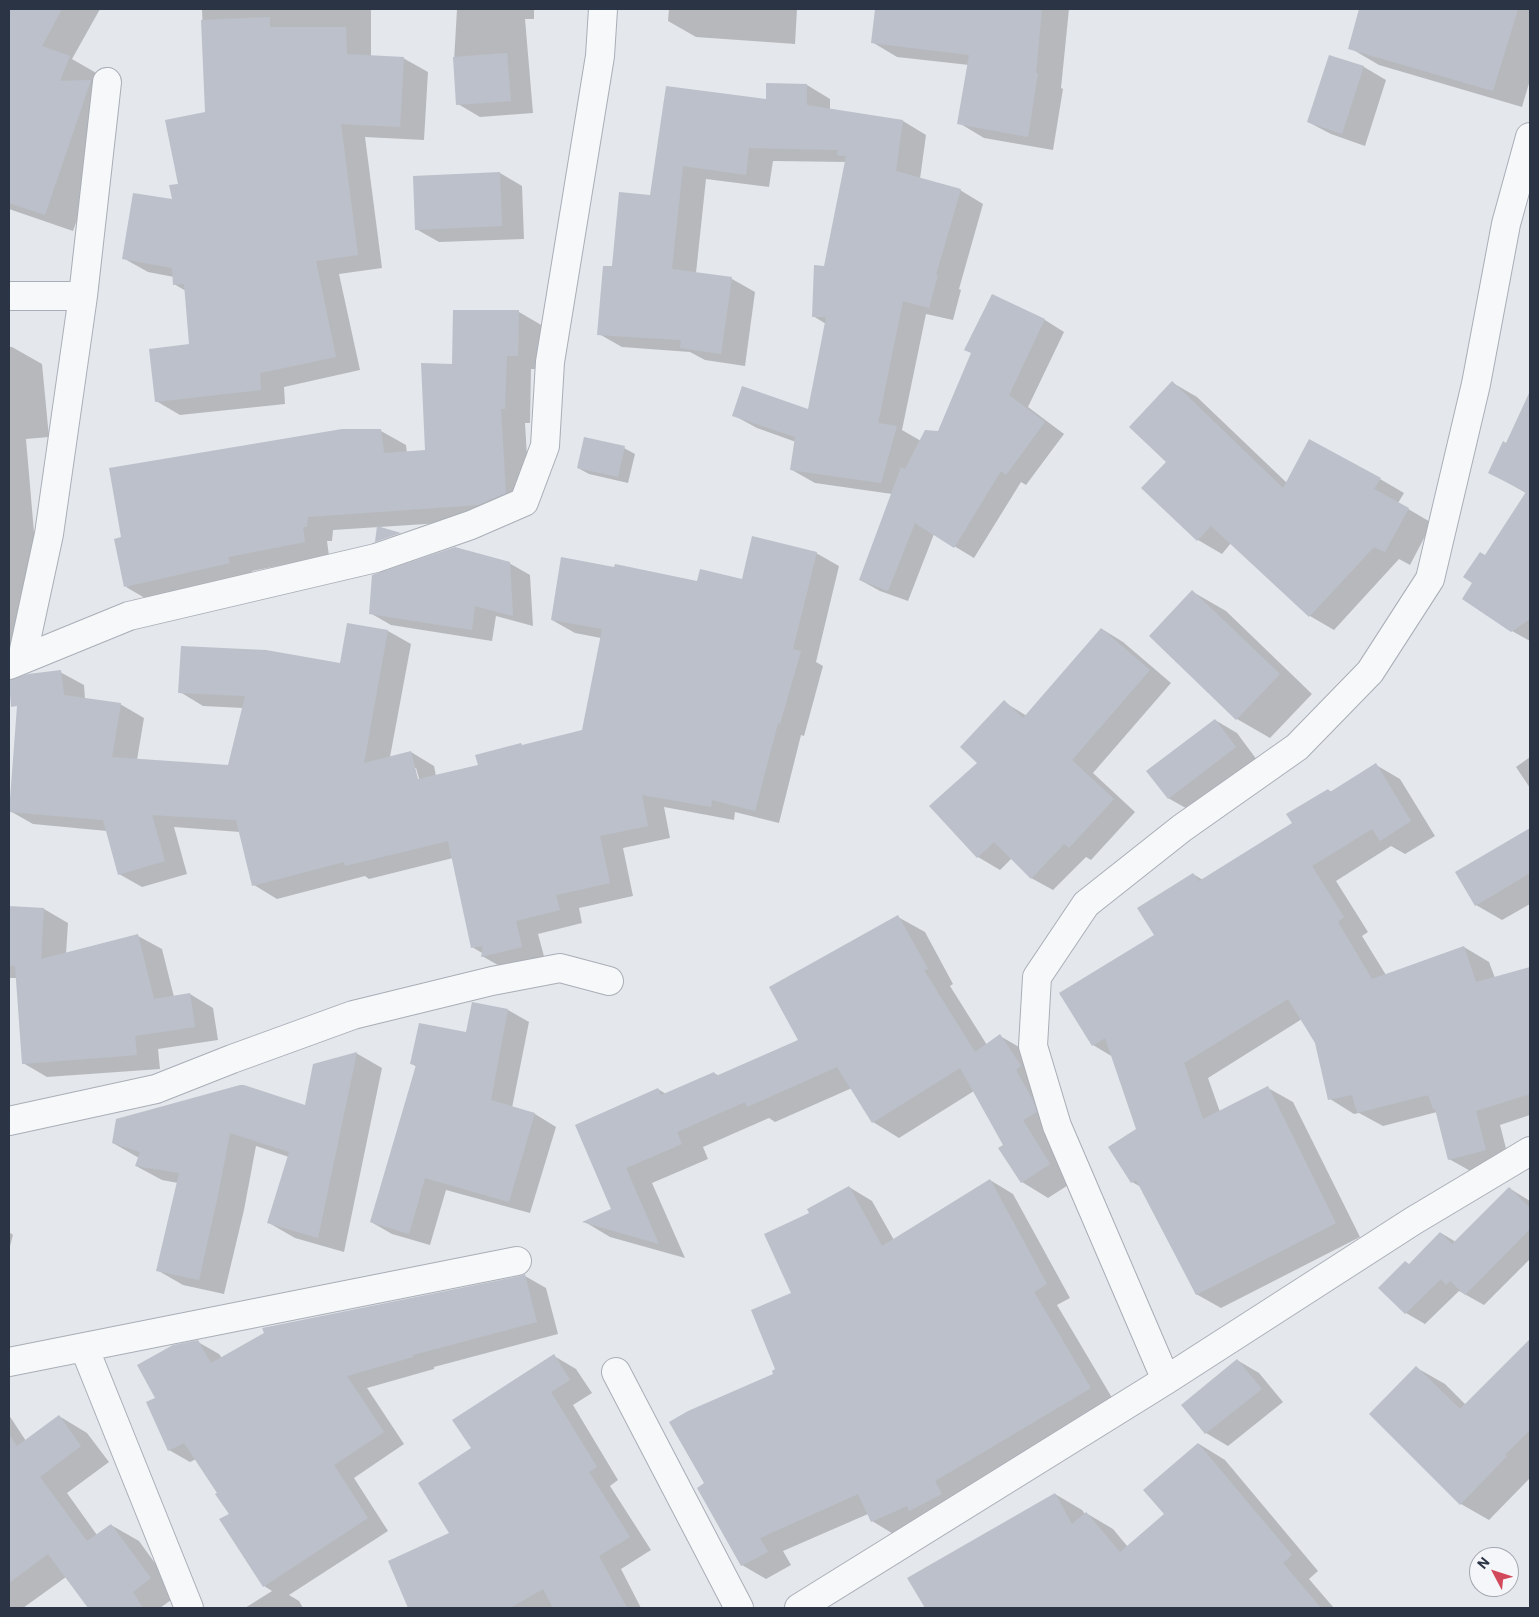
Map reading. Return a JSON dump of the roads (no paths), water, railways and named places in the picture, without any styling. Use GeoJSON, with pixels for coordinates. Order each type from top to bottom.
{"type":"FeatureCollection","features":[{"type":"Feature","properties":{"kind":"street"},"geometry":{"type":"LineString","coordinates":[[15,662],[129,616],[376,558],[471,525],[524,502],[545,446],[550,362],[600,56],[603,9]]}},
{"type":"Feature","properties":{"kind":"street"},"geometry":{"type":"LineString","coordinates":[[15,662],[49,534],[83,296],[107,82]]}},
{"type":"Feature","properties":{"kind":"street"},"geometry":{"type":"LineString","coordinates":[[1166,1380],[1057,1126],[1033,1046],[1037,977],[1086,904],[1182,828],[1297,747],[1370,672],[1430,579],[1476,384],[1506,224],[1530,137]]}},
{"type":"Feature","properties":{"kind":"street"},"geometry":{"type":"LineString","coordinates":[[9,296],[83,296]]}},
{"type":"Feature","properties":{"kind":"street"},"geometry":{"type":"LineString","coordinates":[[9,1121],[156,1089],[232,1059],[353,1016],[492,981],[560,968],[609,981]]}},
{"type":"Feature","properties":{"kind":"street"},"geometry":{"type":"LineString","coordinates":[[799,1608],[1166,1380],[1413,1221],[1530,1151]]}},
{"type":"Feature","properties":{"kind":"street"},"geometry":{"type":"LineString","coordinates":[[9,1362],[516,1261]]}},
{"type":"Feature","properties":{"kind":"street"},"geometry":{"type":"LineString","coordinates":[[84,1347],[189,1608]]}},
{"type":"Feature","properties":{"kind":"street"},"geometry":{"type":"LineString","coordinates":[[616,1372],[739,1608]]}}]}
